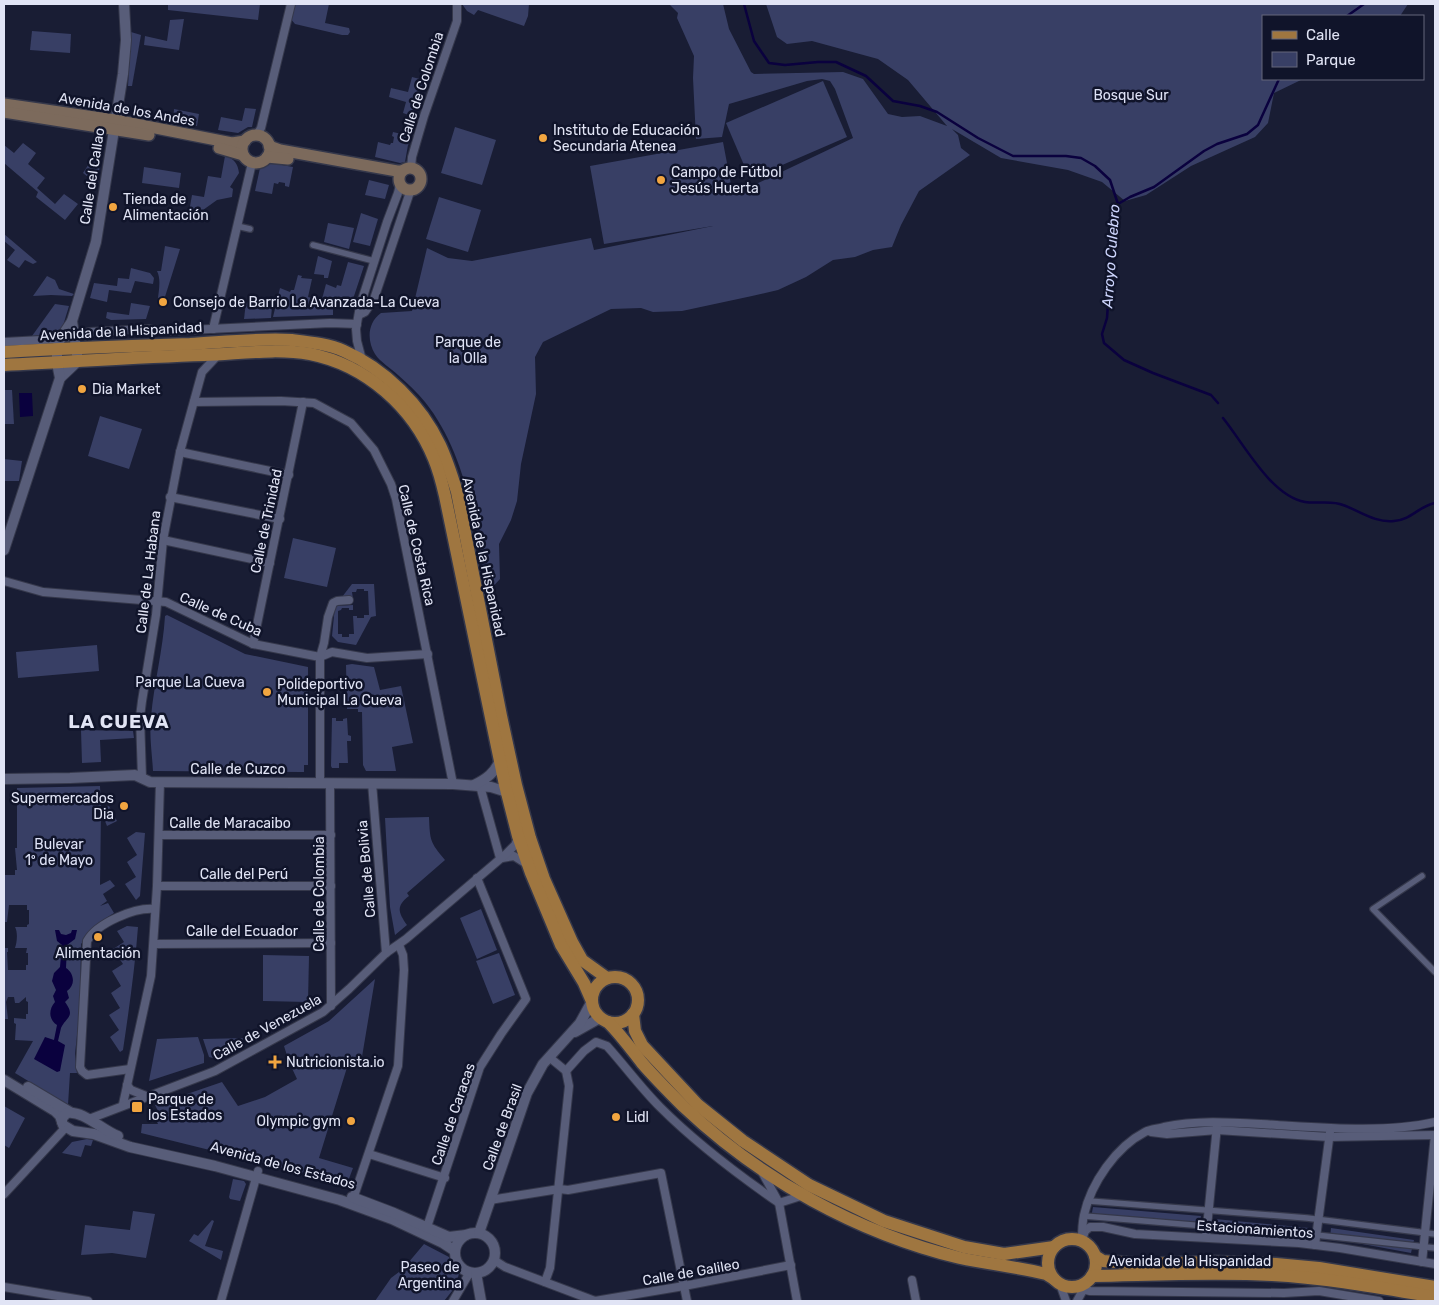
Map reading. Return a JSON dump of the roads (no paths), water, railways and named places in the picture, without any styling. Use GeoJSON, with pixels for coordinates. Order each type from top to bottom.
{"type":"FeatureCollection","features":[{"type":"Feature","properties":{"kind":"main road","name":"Avenida de los Andes"},"geometry":{"type":"LineString","coordinates":[[4,104],[222,148],[248,159]]}},
{"type":"Feature","properties":{"kind":"main road","name":"Avenida de los Andes"},"geometry":{"type":"LineString","coordinates":[[4,112],[114,125],[232,143],[250,138]]}},
{"type":"Feature","properties":{"kind":"main road"},"geometry":{"type":"LineString","coordinates":[[268,152],[264,138],[250,138],[243,145],[248,159],[261,162],[268,152],[280,150],[397,171],[403,176],[404,188],[411,189],[418,185],[421,177],[417,170],[403,176]]}},
{"type":"Feature","properties":{"kind":"main road","name":"Avenida de la Hispanidad"},"geometry":{"type":"LineString","coordinates":[[4,352],[76,342],[275,340],[306,342],[330,346],[344,351],[362,360],[387,377],[418,410],[440,445],[449,468],[457,492],[516,785],[532,846],[557,909],[582,960],[607,978]]}},
{"type":"Feature","properties":{"kind":"main road","name":"Avenida de la Hispanidad"},"geometry":{"type":"LineString","coordinates":[[4,365],[78,361],[196,364],[219,354],[290,352],[327,358],[354,369],[377,384],[398,403],[414,423],[434,458],[446,496],[500,760],[518,836],[561,945],[584,983],[591,1001]]}},
{"type":"Feature","properties":{"kind":"main road"},"geometry":{"type":"LineString","coordinates":[[604,1020],[622,1022],[633,1014],[637,1008],[638,1000],[634,986],[622,977],[607,978],[596,986],[591,1001],[594,1012],[604,1020],[682,1106],[731,1148],[760,1169],[804,1195],[848,1218],[920,1246],[960,1258],[1046,1274],[1057,1281],[1086,1285],[1095,1270],[1095,1256],[1090,1247],[1082,1241],[1072,1239],[1062,1241],[1054,1247],[1049,1257],[1048,1268],[1057,1281]]}},
{"type":"Feature","properties":{"kind":"main road"},"geometry":{"type":"LineString","coordinates":[[633,1014],[635,1031],[642,1044],[698,1105],[743,1141],[809,1185],[884,1221],[964,1247],[1004,1254],[1054,1247]]}},
{"type":"Feature","properties":{"kind":"main road","name":"Avenida de la Hispanidad"},"geometry":{"type":"LineString","coordinates":[[1095,1256],[1103,1261],[1142,1264],[1214,1262],[1302,1266],[1358,1273],[1435,1287]]}},
{"type":"Feature","properties":{"kind":"main road","name":"Avenida de la Hispanidad"},"geometry":{"type":"LineString","coordinates":[[1086,1285],[1224,1273],[1274,1275],[1349,1282],[1435,1298]]}},
{"type":"Feature","properties":{"kind":"street","name":"Calle del Callao"},"geometry":{"type":"LineString","coordinates":[[58,344],[72,320],[96,242],[125,49],[124,4]]}},
{"type":"Feature","properties":{"kind":"street"},"geometry":{"type":"LineString","coordinates":[[250,138],[260,128],[291,4]]}},
{"type":"Feature","properties":{"kind":"street","name":"Calle de Colombia"},"geometry":{"type":"LineString","coordinates":[[362,360],[357,341],[360,306],[403,176],[412,157],[458,15],[457,4]]}},
{"type":"Feature","properties":{"kind":"street"},"geometry":{"type":"LineString","coordinates":[[213,329],[237,226],[248,159]]}},
{"type":"Feature","properties":{"kind":"street","name":"Calle de Colombia"},"geometry":{"type":"LineString","coordinates":[[359,315],[365,312],[374,299],[411,189]]}},
{"type":"Feature","properties":{"kind":"street"},"geometry":{"type":"LineString","coordinates":[[237,226],[250,228]]}},
{"type":"Feature","properties":{"kind":"street"},"geometry":{"type":"LineString","coordinates":[[313,245],[374,261]]}},
{"type":"Feature","properties":{"kind":"street","name":"Calle del Callao"},"geometry":{"type":"LineString","coordinates":[[72,320],[78,361]]}},
{"type":"Feature","properties":{"kind":"street","name":"Avenida de la Hispanidad"},"geometry":{"type":"LineString","coordinates":[[76,342],[89,332],[357,324]]}},
{"type":"Feature","properties":{"kind":"street","name":"Avenida de la Hispanidad"},"geometry":{"type":"LineString","coordinates":[[4,342],[58,344]]}},
{"type":"Feature","properties":{"kind":"street"},"geometry":{"type":"LineString","coordinates":[[58,344],[57,363],[60,378]]}},
{"type":"Feature","properties":{"kind":"street","name":"Calle de La Habana"},"geometry":{"type":"LineString","coordinates":[[142,778],[140,717],[170,497],[194,402],[196,364],[219,354]]}},
{"type":"Feature","properties":{"kind":"street"},"geometry":{"type":"LineString","coordinates":[[4,550],[60,378],[78,361]]}},
{"type":"Feature","properties":{"kind":"street"},"geometry":{"type":"LineString","coordinates":[[37,364],[52,370],[60,378]]}},
{"type":"Feature","properties":{"kind":"street","name":"Calle de Costa Rica"},"geometry":{"type":"LineString","coordinates":[[194,402],[314,403],[351,423],[374,450],[391,484],[400,518],[453,784]]}},
{"type":"Feature","properties":{"kind":"street","name":"Calle de Trinidad"},"geometry":{"type":"LineString","coordinates":[[253,644],[303,402]]}},
{"type":"Feature","properties":{"kind":"street"},"geometry":{"type":"LineString","coordinates":[[180,452],[289,475]]}},
{"type":"Feature","properties":{"kind":"street"},"geometry":{"type":"LineString","coordinates":[[170,497],[280,518]]}},
{"type":"Feature","properties":{"kind":"street"},"geometry":{"type":"LineString","coordinates":[[163,540],[270,563]]}},
{"type":"Feature","properties":{"kind":"street","name":"Calle de Cuba"},"geometry":{"type":"LineString","coordinates":[[4,581],[43,592],[166,602],[253,644],[320,657],[332,652],[367,658],[428,654]]}},
{"type":"Feature","properties":{"kind":"street","name":"Calle de Colombia"},"geometry":{"type":"LineString","coordinates":[[331,1006],[331,835],[325,783],[320,657],[328,617],[333,603],[350,600]]}},
{"type":"Feature","properties":{"kind":"street"},"geometry":{"type":"LineString","coordinates":[[500,760],[496,770],[477,786],[500,858],[514,856],[528,865]]}},
{"type":"Feature","properties":{"kind":"street","name":"Calle de Cuzco"},"geometry":{"type":"LineString","coordinates":[[4,779],[135,775],[150,782],[453,784],[496,788],[507,792]]}},
{"type":"Feature","properties":{"kind":"street"},"geometry":{"type":"LineString","coordinates":[[123,1104],[146,1004],[154,944],[160,782]]}},
{"type":"Feature","properties":{"kind":"street","name":"Calle de Bolivia"},"geometry":{"type":"LineString","coordinates":[[372,783],[386,952]]}},
{"type":"Feature","properties":{"kind":"street","name":"Calle de Maracaibo"},"geometry":{"type":"LineString","coordinates":[[159,835],[331,835]]}},
{"type":"Feature","properties":{"kind":"street","name":"Calle de Venezuela"},"geometry":{"type":"LineString","coordinates":[[91,1121],[123,1104],[186,1083],[215,1071],[331,1006],[386,952],[398,945],[515,845],[518,836]]}},
{"type":"Feature","properties":{"kind":"street"},"geometry":{"type":"LineString","coordinates":[[1422,876],[1373,909],[1435,972]]}},
{"type":"Feature","properties":{"kind":"street","name":"Calle de Caracas"},"geometry":{"type":"LineString","coordinates":[[427,1227],[445,1178],[480,1067],[526,999],[476,878]]}},
{"type":"Feature","properties":{"kind":"street","name":"Calle del Perú"},"geometry":{"type":"LineString","coordinates":[[157,886],[331,886]]}},
{"type":"Feature","properties":{"kind":"street"},"geometry":{"type":"LineString","coordinates":[[130,1069],[87,1075],[80,1067],[87,941],[90,936],[105,925],[125,914],[147,908],[155,909]]}},
{"type":"Feature","properties":{"kind":"street","name":"Calle del Ecuador"},"geometry":{"type":"LineString","coordinates":[[154,944],[331,944]]}},
{"type":"Feature","properties":{"kind":"street"},"geometry":{"type":"LineString","coordinates":[[353,1201],[398,1066],[404,970],[403,956],[398,945]]}},
{"type":"Feature","properties":{"kind":"street","name":"Calle de Brasil"},"geometry":{"type":"LineString","coordinates":[[479,1233],[527,1094],[537,1073],[580,1023],[591,1001]]}},
{"type":"Feature","properties":{"kind":"street","name":"Calle de Brasil"},"geometry":{"type":"LineString","coordinates":[[566,1038],[583,1027],[604,1020]]}},
{"type":"Feature","properties":{"kind":"street"},"geometry":{"type":"LineString","coordinates":[[566,1071],[584,1051],[596,1042],[608,1046],[658,1106],[692,1138],[732,1170],[779,1203]]}},
{"type":"Feature","properties":{"kind":"street"},"geometry":{"type":"LineString","coordinates":[[545,1282],[550,1268],[569,1086],[566,1071],[549,1057]]}},
{"type":"Feature","properties":{"kind":"street"},"geometry":{"type":"LineString","coordinates":[[4,1072],[70,1112]]}},
{"type":"Feature","properties":{"kind":"street"},"geometry":{"type":"LineString","coordinates":[[4,1080],[55,1111],[64,1125]]}},
{"type":"Feature","properties":{"kind":"street"},"geometry":{"type":"LineString","coordinates":[[127,1085],[131,1090],[147,1096]]}},
{"type":"Feature","properties":{"kind":"street"},"geometry":{"type":"LineString","coordinates":[[4,1194],[8,1183],[64,1125],[64,1115],[70,1112]]}},
{"type":"Feature","properties":{"kind":"street","name":"Avenida de los Estados"},"geometry":{"type":"LineString","coordinates":[[70,1112],[80,1114],[108,1132],[132,1141],[353,1201],[450,1237],[466,1235]]}},
{"type":"Feature","properties":{"kind":"street"},"geometry":{"type":"LineString","coordinates":[[86,1133],[92,1129],[91,1121]]}},
{"type":"Feature","properties":{"kind":"street"},"geometry":{"type":"LineString","coordinates":[[1206,1237],[1218,1121]]}},
{"type":"Feature","properties":{"kind":"street"},"geometry":{"type":"LineString","coordinates":[[1082,1241],[1084,1216],[1095,1186],[1110,1163],[1124,1147],[1146,1131],[1173,1125],[1218,1121],[1330,1128],[1382,1128],[1435,1122]]}},
{"type":"Feature","properties":{"kind":"street","name":"Avenida de los Estados"},"geometry":{"type":"LineString","coordinates":[[64,1125],[73,1131],[86,1133],[130,1147],[257,1174]]}},
{"type":"Feature","properties":{"kind":"street"},"geometry":{"type":"LineString","coordinates":[[1315,1244],[1330,1128]]}},
{"type":"Feature","properties":{"kind":"street"},"geometry":{"type":"LineString","coordinates":[[1146,1131],[1167,1134],[1216,1130],[1329,1138],[1435,1135],[1422,1262]]}},
{"type":"Feature","properties":{"kind":"street"},"geometry":{"type":"LineString","coordinates":[[369,1154],[445,1178]]}},
{"type":"Feature","properties":{"kind":"street"},"geometry":{"type":"LineString","coordinates":[[760,1169],[779,1203],[797,1301]]}},
{"type":"Feature","properties":{"kind":"street"},"geometry":{"type":"LineString","coordinates":[[221,1301],[257,1174]]}},
{"type":"Feature","properties":{"kind":"street"},"geometry":{"type":"LineString","coordinates":[[490,1200],[559,1188],[568,1190],[661,1174],[687,1301]]}},
{"type":"Feature","properties":{"kind":"street"},"geometry":{"type":"LineString","coordinates":[[779,1203],[804,1195]]}},
{"type":"Feature","properties":{"kind":"street","name":"Avenida de los Estados"},"geometry":{"type":"LineString","coordinates":[[353,1201],[455,1250]]}},
{"type":"Feature","properties":{"kind":"street"},"geometry":{"type":"LineString","coordinates":[[1089,1201],[1318,1219],[1435,1234]]}},
{"type":"Feature","properties":{"kind":"street"},"geometry":{"type":"LineString","coordinates":[[1084,1216],[1316,1235],[1435,1248]]}},
{"type":"Feature","properties":{"kind":"street","name":"Estacionamientos"},"geometry":{"type":"LineString","coordinates":[[1082,1241],[1085,1231],[1090,1227],[1103,1227],[1135,1234],[1315,1244],[1435,1264]]}},
{"type":"Feature","properties":{"kind":"street"},"geometry":{"type":"LineString","coordinates":[[479,1233],[485,1235],[493,1243],[495,1249],[494,1260],[487,1269],[473,1273],[465,1270],[457,1262],[455,1250],[460,1238],[479,1233]]}},
{"type":"Feature","properties":{"kind":"street","name":"Calle de Galileo"},"geometry":{"type":"LineString","coordinates":[[494,1260],[505,1267],[595,1301],[791,1265]]}},
{"type":"Feature","properties":{"kind":"street"},"geometry":{"type":"LineString","coordinates":[[453,1301],[473,1273]]}},
{"type":"Feature","properties":{"kind":"street"},"geometry":{"type":"LineString","coordinates":[[473,1273],[481,1301]]}},
{"type":"Feature","properties":{"kind":"street"},"geometry":{"type":"LineString","coordinates":[[912,1280],[916,1301]]}},
{"type":"Feature","properties":{"kind":"street"},"geometry":{"type":"LineString","coordinates":[[1057,1281],[1066,1301]]}},
{"type":"Feature","properties":{"kind":"street"},"geometry":{"type":"LineString","coordinates":[[1077,1301],[1086,1285],[1284,1297],[1319,1291],[1379,1301]]}},
{"type":"Feature","properties":{"kind":"street"},"geometry":{"type":"LineString","coordinates":[[4,1287],[88,1301]]}},
{"type":"Feature","properties":{"kind":"waterway","name":"Arroyo Culebro"},"geometry":{"type":"LineString","coordinates":[[744,4],[754,41],[769,63],[785,65],[836,62],[866,76],[893,101],[920,106],[937,112],[978,138],[1013,156],[1066,156],[1081,158],[1095,166],[1110,180],[1118,204],[1107,318],[1102,334],[1104,343],[1124,360],[1211,395],[1218,403]]}},
{"type":"Feature","properties":{"kind":"waterway"},"geometry":{"type":"LineString","coordinates":[[1348,15],[1364,4]]}},
{"type":"Feature","properties":{"kind":"waterway"},"geometry":{"type":"LineString","coordinates":[[1118,204],[1154,187],[1204,151],[1217,144],[1247,134],[1258,125],[1279,80]]}},
{"type":"Feature","properties":{"kind":"waterway","name":"Arroyo Culebro"},"geometry":{"type":"LineString","coordinates":[[1223,418],[1259,468],[1281,490],[1293,498],[1305,502],[1339,504],[1374,518],[1387,521],[1400,520],[1435,503]]}},
{"type":"Feature","properties":{"kind":"place","name":"Instituto de Educación Secundaria Atenea"},"geometry":{"type":"Point","coordinates":[543,138]}},
{"type":"Feature","properties":{"kind":"place","name":"Campo de Fútbol Jesús Huerta"},"geometry":{"type":"Point","coordinates":[661,180]}},
{"type":"Feature","properties":{"kind":"place","name":"Tienda de Alimentación"},"geometry":{"type":"Point","coordinates":[113,207]}},
{"type":"Feature","properties":{"kind":"place","name":"Consejo de Barrio La Avanzada-La Cueva"},"geometry":{"type":"Point","coordinates":[163,302]}},
{"type":"Feature","properties":{"kind":"place","name":"Dia Market"},"geometry":{"type":"Point","coordinates":[82,389]}},
{"type":"Feature","properties":{"kind":"place","name":"Polideportivo Municipal La Cueva"},"geometry":{"type":"Point","coordinates":[267,692]}},
{"type":"Feature","properties":{"kind":"place","name":"Supermercados Dia"},"geometry":{"type":"Point","coordinates":[124,806]}},
{"type":"Feature","properties":{"kind":"place","name":"Alimentación"},"geometry":{"type":"Point","coordinates":[98,937]}},
{"type":"Feature","properties":{"kind":"place","name":"Nutricionista.io"},"geometry":{"type":"Point","coordinates":[275,1062]}},
{"type":"Feature","properties":{"kind":"place","name":"Parque de los Estados"},"geometry":{"type":"Point","coordinates":[137,1107]}},
{"type":"Feature","properties":{"kind":"place","name":"Lidl"},"geometry":{"type":"Point","coordinates":[616,1117]}},
{"type":"Feature","properties":{"kind":"place","name":"Olympic gym"},"geometry":{"type":"Point","coordinates":[351,1121]}},
{"type":"Feature","properties":{"kind":"district","name":"LA CUEVA"},"geometry":{"type":"Point","coordinates":[119,721]}},
{"type":"Feature","properties":{"kind":"park label","name":"Bosque Sur"},"geometry":{"type":"Point","coordinates":[1131,95]}},
{"type":"Feature","properties":{"kind":"park label","name":"Parque de la Olla"},"geometry":{"type":"Point","coordinates":[468,350]}},
{"type":"Feature","properties":{"kind":"park label","name":"Parque La Cueva"},"geometry":{"type":"Point","coordinates":[190,682]}},
{"type":"Feature","properties":{"kind":"park label","name":"Bulevar 1º de Mayo"},"geometry":{"type":"Point","coordinates":[59,852]}},
{"type":"Feature","properties":{"kind":"park label","name":"Paseo de Argentina"},"geometry":{"type":"Point","coordinates":[430,1276]}}]}
